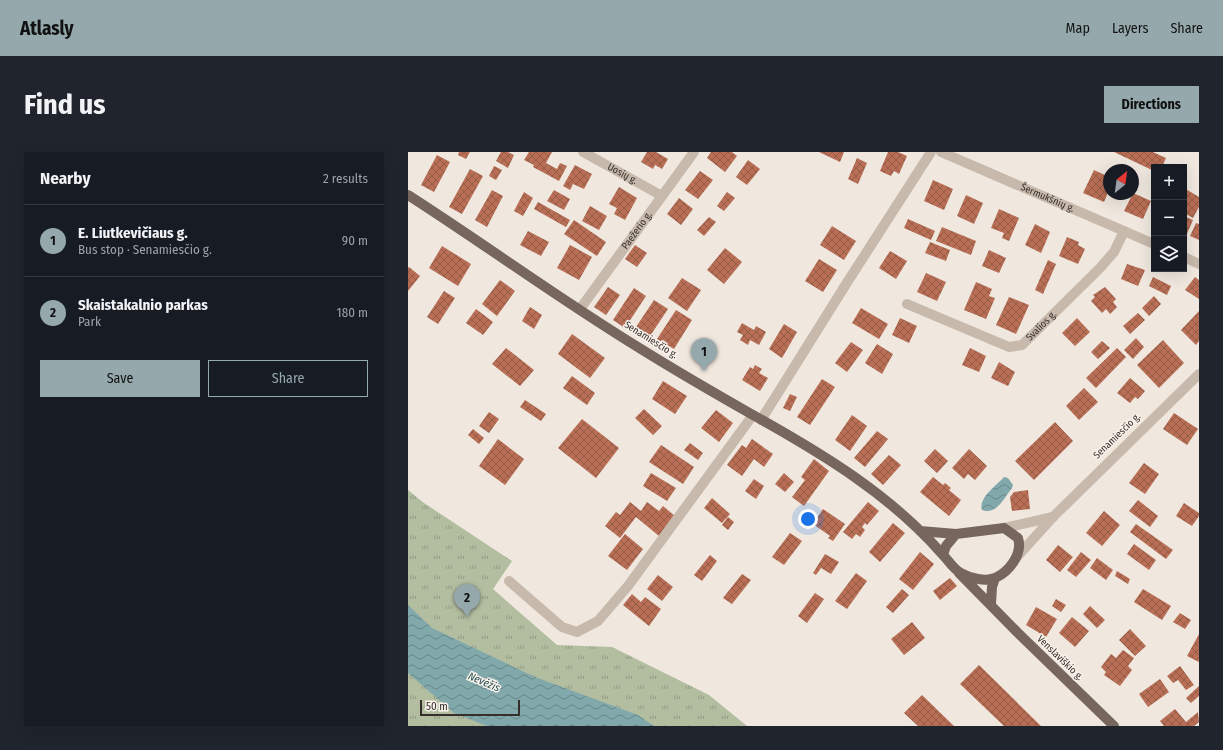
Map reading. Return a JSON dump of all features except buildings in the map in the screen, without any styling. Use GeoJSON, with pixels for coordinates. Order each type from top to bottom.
{"type":"FeatureCollection","features":[{"type":"Feature","properties":{"kind":"main road","name":"Senamiesčio g."},"geometry":{"type":"LineString","coordinates":[[408,195],[472,236],[640,349],[818,452],[849,472],[894,507],[944,555]]}},
{"type":"Feature","properties":{"kind":"main road"},"geometry":{"type":"LineString","coordinates":[[920,531],[956,534],[1004,528],[1018,538],[1019,543],[1016,558],[995,578],[992,587],[991,604]]}},
{"type":"Feature","properties":{"kind":"main road"},"geometry":{"type":"LineString","coordinates":[[956,534],[946,546],[944,555],[959,572],[978,579],[995,578]]}},
{"type":"Feature","properties":{"kind":"main road","name":"Venslaviškio g."},"geometry":{"type":"LineString","coordinates":[[959,572],[1017,632],[1114,726]]}},
{"type":"Feature","properties":{"kind":"street","name":"Uosių g."},"geometry":{"type":"LineString","coordinates":[[583,152],[662,196]]}},
{"type":"Feature","properties":{"kind":"street","name":"Paežerio g."},"geometry":{"type":"LineString","coordinates":[[580,309],[694,152]]}},
{"type":"Feature","properties":{"kind":"street"},"geometry":{"type":"LineString","coordinates":[[509,581],[562,627],[577,632],[598,621],[628,586],[757,417],[848,281],[931,152]]}},
{"type":"Feature","properties":{"kind":"street","name":"Šermukšnių g."},"geometry":{"type":"LineString","coordinates":[[941,152],[1151,243]]}},
{"type":"Feature","properties":{"kind":"street","name":"Svalios g."},"geometry":{"type":"LineString","coordinates":[[907,304],[1009,347],[1022,345],[1100,268],[1114,252],[1124,231]]}},
{"type":"Feature","properties":{"kind":"street"},"geometry":{"type":"LineString","coordinates":[[1187,258],[1199,264]]}},
{"type":"Feature","properties":{"kind":"street","name":"Senamiesčio g."},"geometry":{"type":"LineString","coordinates":[[1016,558],[1053,517],[1199,374]]}},
{"type":"Feature","properties":{"kind":"street"},"geometry":{"type":"LineString","coordinates":[[1004,528],[1053,517]]}},
{"type":"Feature","properties":{"kind":"green space"},"geometry":{"type":"Polygon","coordinates":[[[408,490],[424,503],[512,561],[493,589],[557,645],[612,647],[709,695],[747,726],[408,726],[408,490]]]}},
{"type":"Feature","properties":{"kind":"water"},"geometry":{"type":"Polygon","coordinates":[[[1004,477],[1008,478],[1013,485],[1012,488],[1000,505],[996,508],[987,511],[982,510],[985,496],[1004,477]]]}},
{"type":"Feature","properties":{"kind":"water","name":"Nevėžis"},"geometry":{"type":"Polygon","coordinates":[[[408,605],[432,628],[535,677],[638,715],[654,726],[487,726],[454,713],[408,673],[408,605]]]}},
{"type":"Feature","properties":{"kind":"place","name":"E. Liutkevičiaus g."},"geometry":{"type":"Point","coordinates":[704,371]}},
{"type":"Feature","properties":{"kind":"place","name":"Skaistakalnio parkas"},"geometry":{"type":"Point","coordinates":[467,617]}}]}
